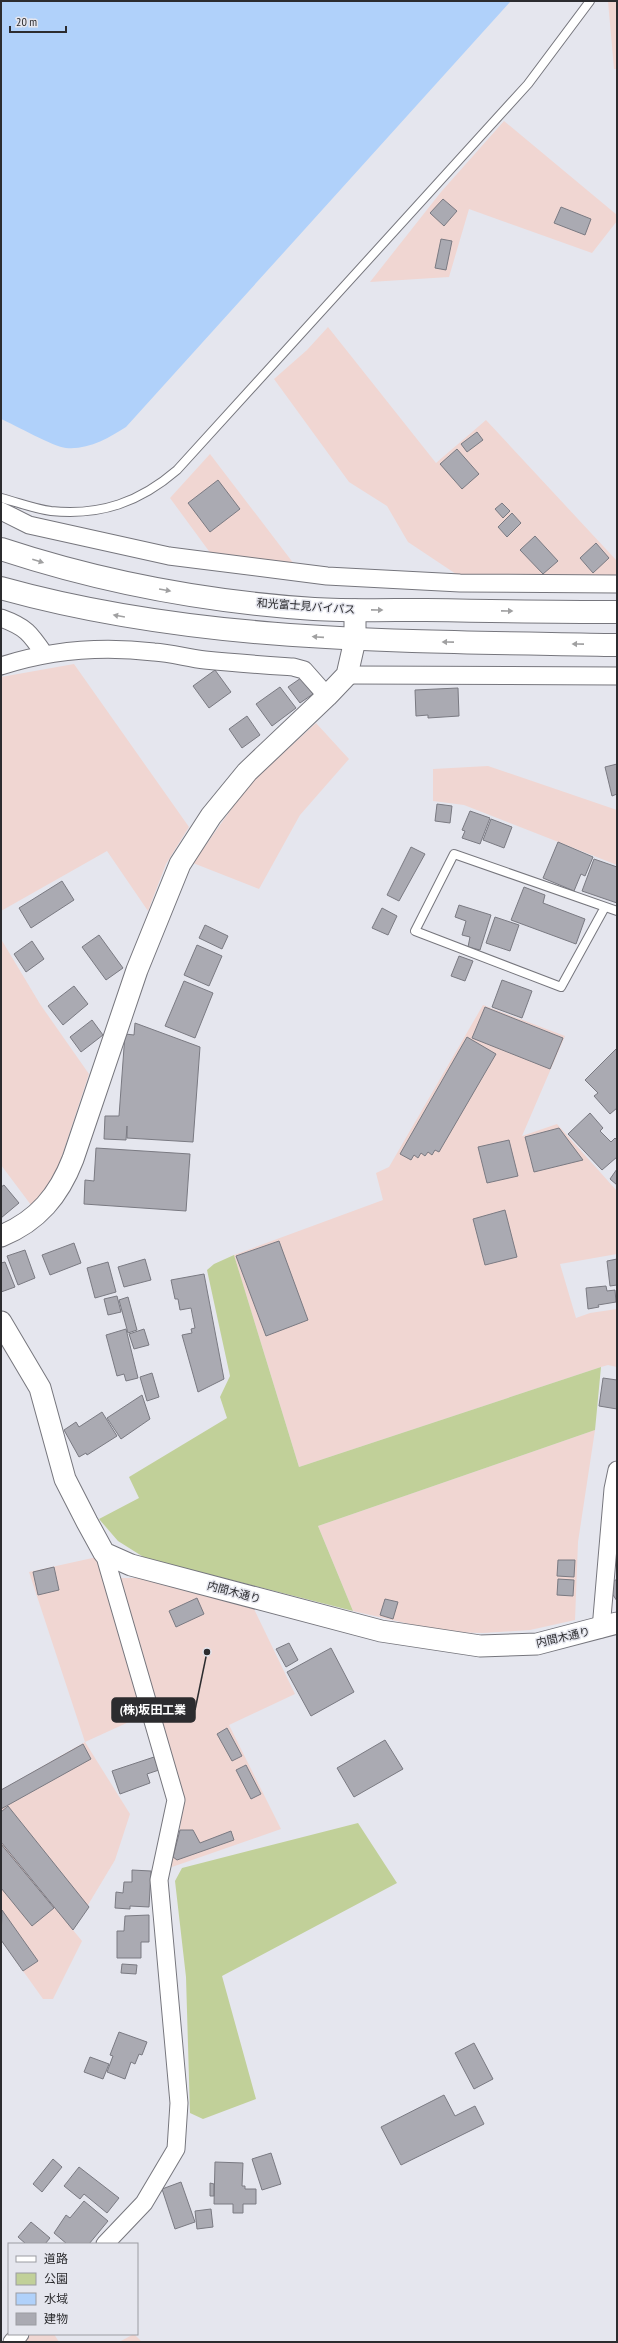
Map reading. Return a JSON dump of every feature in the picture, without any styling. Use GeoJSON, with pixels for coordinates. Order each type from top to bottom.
{"type":"FeatureCollection","features":[{"type":"Feature","properties":{"kind":"highway","name":"和光富士見バイパス"},"geometry":{"type":"LineString","coordinates":[[1,549],[74,571],[183,593],[282,606],[355,610],[617,612]]}},
{"type":"Feature","properties":{"kind":"highway"},"geometry":{"type":"LineString","coordinates":[[1,588],[76,607],[159,622],[243,632],[355,640],[617,645]]}},
{"type":"Feature","properties":{"kind":"street"},"geometry":{"type":"LineString","coordinates":[[1,511],[29,525],[169,556],[319,575],[460,582],[617,584]]}},
{"type":"Feature","properties":{"kind":"street"},"geometry":{"type":"LineString","coordinates":[[1,1236],[27,1223],[42,1211],[55,1195],[67,1172],[137,970],[180,864],[211,816],[246,772],[328,696],[347,675],[355,640],[355,610]]}},
{"type":"Feature","properties":{"kind":"street"},"geometry":{"type":"LineString","coordinates":[[1,618],[20,625],[27,631],[45,655]]}},
{"type":"Feature","properties":{"kind":"street"},"geometry":{"type":"LineString","coordinates":[[1,666],[45,655],[96,650],[130,650],[204,660],[293,667],[304,670],[328,696]]}},
{"type":"Feature","properties":{"kind":"street"},"geometry":{"type":"LineString","coordinates":[[347,675],[617,676]]}},
{"type":"Feature","properties":{"kind":"street"},"geometry":{"type":"LineString","coordinates":[[1,1322],[40,1388],[65,1479],[104,1553],[176,1800],[159,1880],[179,2103],[176,2149],[144,2203],[106,2243]]}},
{"type":"Feature","properties":{"kind":"street"},"geometry":{"type":"LineString","coordinates":[[609,1626],[612,1489],[617,1470]]}},
{"type":"Feature","properties":{"kind":"street","name":"内間木通り"},"geometry":{"type":"LineString","coordinates":[[104,1553],[130,1565],[389,1632],[480,1646],[537,1644],[609,1626]]}},
{"type":"Feature","properties":{"kind":"lane"},"geometry":{"type":"LineString","coordinates":[[1,498],[50,511],[88,511],[124,504],[157,487],[177,470],[528,84],[590,1]]}},
{"type":"Feature","properties":{"kind":"lane"},"geometry":{"type":"LineString","coordinates":[[605,907],[561,987],[415,931],[454,854],[617,911]]}},
{"type":"Feature","properties":{"kind":"shaded area"},"geometry":{"type":"Polygon","coordinates":[[[608,1],[617,1],[617,69],[614,69],[608,1]]]}},
{"type":"Feature","properties":{"kind":"shaded area"},"geometry":{"type":"Polygon","coordinates":[[[504,121],[617,215],[617,221],[592,253],[469,209],[449,277],[370,282],[441,192],[504,121]]]}},
{"type":"Feature","properties":{"kind":"shaded area"},"geometry":{"type":"Polygon","coordinates":[[[328,327],[436,463],[486,420],[617,561],[617,574],[611,576],[543,578],[456,574],[408,542],[387,506],[349,482],[274,379],[307,350],[328,327]]]}},
{"type":"Feature","properties":{"kind":"shaded area"},"geometry":{"type":"Polygon","coordinates":[[[210,454],[294,564],[214,558],[170,498],[210,454]]]}},
{"type":"Feature","properties":{"kind":"shaded area"},"geometry":{"type":"Polygon","coordinates":[[[74,664],[189,827],[166,864],[148,911],[107,851],[1,911],[1,677],[74,664]]]}},
{"type":"Feature","properties":{"kind":"shaded area"},"geometry":{"type":"Polygon","coordinates":[[[316,723],[349,759],[300,815],[259,889],[193,863],[249,784],[316,723]]]}},
{"type":"Feature","properties":{"kind":"shaded area"},"geometry":{"type":"Polygon","coordinates":[[[488,766],[617,810],[617,865],[464,805],[433,801],[433,769],[488,766]]]}},
{"type":"Feature","properties":{"kind":"shaded area"},"geometry":{"type":"Polygon","coordinates":[[[1,939],[40,1004],[89,1074],[56,1174],[44,1193],[31,1205],[1,1165],[1,939]]]}},
{"type":"Feature","properties":{"kind":"shaded area"},"geometry":{"type":"Polygon","coordinates":[[[483,1005],[565,1036],[522,1136],[557,1124],[617,1191],[617,1254],[560,1264],[576,1318],[590,1313],[617,1309],[617,1367],[608,1365],[601,1367],[299,1467],[234,1255],[383,1200],[376,1173],[389,1167],[483,1005]]]}},
{"type":"Feature","properties":{"kind":"shaded area"},"geometry":{"type":"Polygon","coordinates":[[[595,1430],[578,1542],[575,1620],[530,1630],[483,1633],[444,1632],[353,1611],[318,1526],[595,1430]]]}},
{"type":"Feature","properties":{"kind":"shaded area"},"geometry":{"type":"Polygon","coordinates":[[[97,1557],[142,1716],[85,1742],[29,1572],[97,1557]]]}},
{"type":"Feature","properties":{"kind":"shaded area"},"geometry":{"type":"Polygon","coordinates":[[[121,1578],[139,1578],[254,1609],[295,1694],[229,1725],[281,1829],[169,1868],[180,1830],[181,1807],[121,1578]]]}},
{"type":"Feature","properties":{"kind":"shaded area"},"geometry":{"type":"Polygon","coordinates":[[[85,1742],[130,1814],[115,1860],[73,1930],[82,1941],[53,1999],[43,1999],[1,1940],[1,1790],[85,1742]]]}},
{"type":"Feature","properties":{"kind":"shaded area"},"geometry":{"type":"Polygon","coordinates":[[[29,2335],[55,2335],[59,2342],[22,2342],[29,2335]]]}},
{"type":"Feature","properties":{"kind":"shaded area"},"geometry":{"type":"Polygon","coordinates":[[[135,2335],[142,2342],[119,2342],[135,2335]]]}},
{"type":"Feature","properties":{"kind":"green space"},"geometry":{"type":"Polygon","coordinates":[[[234,1255],[299,1467],[601,1367],[595,1430],[318,1526],[353,1611],[145,1558],[118,1541],[99,1519],[139,1498],[129,1477],[227,1418],[220,1397],[230,1376],[207,1270],[214,1264],[234,1255]]]}},
{"type":"Feature","properties":{"kind":"green space"},"geometry":{"type":"Polygon","coordinates":[[[358,1823],[397,1883],[222,1976],[256,2099],[203,2119],[190,2113],[186,1977],[175,1881],[182,1868],[358,1823]]]}},
{"type":"Feature","properties":{"kind":"water"},"geometry":{"type":"Polygon","coordinates":[[[1,1],[511,1],[126,427],[113,435],[90,445],[66,448],[53,444],[1,419],[1,1]]]}},
{"type":"Feature","properties":{"kind":"building"},"geometry":{"type":"Polygon","coordinates":[[[443,199],[457,211],[444,226],[430,213],[443,199]]]}},
{"type":"Feature","properties":{"kind":"building"},"geometry":{"type":"Polygon","coordinates":[[[561,207],[591,219],[585,235],[554,223],[561,207]]]}},
{"type":"Feature","properties":{"kind":"building"},"geometry":{"type":"Polygon","coordinates":[[[441,239],[452,241],[446,270],[435,268],[441,239]]]}},
{"type":"Feature","properties":{"kind":"building"},"geometry":{"type":"Polygon","coordinates":[[[477,432],[483,440],[467,452],[461,444],[477,432]]]}},
{"type":"Feature","properties":{"kind":"building"},"geometry":{"type":"Polygon","coordinates":[[[457,449],[479,474],[462,489],[440,464],[457,449]]]}},
{"type":"Feature","properties":{"kind":"building"},"geometry":{"type":"Polygon","coordinates":[[[218,480],[240,509],[210,532],[188,503],[218,480]]]}},
{"type":"Feature","properties":{"kind":"building"},"geometry":{"type":"Polygon","coordinates":[[[502,503],[510,511],[503,518],[495,509],[502,503]]]}},
{"type":"Feature","properties":{"kind":"building"},"geometry":{"type":"Polygon","coordinates":[[[512,513],[521,523],[507,537],[498,527],[512,513]]]}},
{"type":"Feature","properties":{"kind":"building"},"geometry":{"type":"Polygon","coordinates":[[[535,536],[558,561],[543,574],[520,550],[535,536]]]}},
{"type":"Feature","properties":{"kind":"building"},"geometry":{"type":"Polygon","coordinates":[[[596,543],[609,558],[593,573],[580,558],[596,543]]]}},
{"type":"Feature","properties":{"kind":"building"},"geometry":{"type":"Polygon","coordinates":[[[215,670],[231,692],[209,708],[193,686],[215,670]]]}},
{"type":"Feature","properties":{"kind":"building"},"geometry":{"type":"Polygon","coordinates":[[[301,678],[313,694],[300,703],[288,687],[301,678]]]}},
{"type":"Feature","properties":{"kind":"building"},"geometry":{"type":"Polygon","coordinates":[[[280,687],[296,708],[272,726],[256,704],[280,687]]]}},
{"type":"Feature","properties":{"kind":"building"},"geometry":{"type":"Polygon","coordinates":[[[458,688],[459,716],[428,718],[428,715],[416,716],[415,690],[458,688]]]}},
{"type":"Feature","properties":{"kind":"building"},"geometry":{"type":"Polygon","coordinates":[[[247,716],[260,735],[242,748],[229,729],[247,716]]]}},
{"type":"Feature","properties":{"kind":"building"},"geometry":{"type":"Polygon","coordinates":[[[617,764],[617,794],[612,796],[605,767],[617,764]]]}},
{"type":"Feature","properties":{"kind":"building"},"geometry":{"type":"Polygon","coordinates":[[[437,804],[452,806],[450,823],[435,821],[437,804]]]}},
{"type":"Feature","properties":{"kind":"building"},"geometry":{"type":"Polygon","coordinates":[[[470,811],[490,818],[480,844],[462,838],[465,831],[462,830],[470,811]]]}},
{"type":"Feature","properties":{"kind":"building"},"geometry":{"type":"Polygon","coordinates":[[[491,819],[512,827],[504,848],[483,840],[491,819]]]}},
{"type":"Feature","properties":{"kind":"building"},"geometry":{"type":"Polygon","coordinates":[[[558,842],[593,857],[585,876],[581,874],[574,891],[543,878],[558,842]]]}},
{"type":"Feature","properties":{"kind":"building"},"geometry":{"type":"Polygon","coordinates":[[[411,847],[425,854],[399,901],[387,895],[411,847]]]}},
{"type":"Feature","properties":{"kind":"building"},"geometry":{"type":"Polygon","coordinates":[[[594,859],[617,867],[617,903],[582,891],[594,859]]]}},
{"type":"Feature","properties":{"kind":"building"},"geometry":{"type":"Polygon","coordinates":[[[62,881],[74,900],[31,928],[19,908],[62,881]]]}},
{"type":"Feature","properties":{"kind":"building"},"geometry":{"type":"Polygon","coordinates":[[[524,887],[545,895],[543,903],[585,919],[576,944],[511,920],[524,887]]]}},
{"type":"Feature","properties":{"kind":"building"},"geometry":{"type":"Polygon","coordinates":[[[459,905],[491,915],[480,950],[468,947],[470,937],[462,935],[466,921],[455,917],[459,905]]]}},
{"type":"Feature","properties":{"kind":"building"},"geometry":{"type":"Polygon","coordinates":[[[382,908],[397,916],[388,935],[372,928],[382,908]]]}},
{"type":"Feature","properties":{"kind":"building"},"geometry":{"type":"Polygon","coordinates":[[[495,917],[519,925],[510,951],[486,943],[495,917]]]}},
{"type":"Feature","properties":{"kind":"building"},"geometry":{"type":"Polygon","coordinates":[[[205,925],[228,936],[222,949],[199,938],[205,925]]]}},
{"type":"Feature","properties":{"kind":"building"},"geometry":{"type":"Polygon","coordinates":[[[99,935],[123,968],[106,980],[82,947],[99,935]]]}},
{"type":"Feature","properties":{"kind":"building"},"geometry":{"type":"Polygon","coordinates":[[[32,941],[44,959],[26,972],[14,954],[32,941]]]}},
{"type":"Feature","properties":{"kind":"building"},"geometry":{"type":"Polygon","coordinates":[[[197,945],[222,956],[209,986],[184,975],[197,945]]]}},
{"type":"Feature","properties":{"kind":"building"},"geometry":{"type":"Polygon","coordinates":[[[459,956],[473,961],[465,981],[451,976],[459,956]]]}},
{"type":"Feature","properties":{"kind":"building"},"geometry":{"type":"Polygon","coordinates":[[[502,980],[532,991],[522,1018],[492,1007],[502,980]]]}},
{"type":"Feature","properties":{"kind":"building"},"geometry":{"type":"Polygon","coordinates":[[[184,981],[213,993],[195,1038],[165,1026],[184,981]]]}},
{"type":"Feature","properties":{"kind":"building"},"geometry":{"type":"Polygon","coordinates":[[[74,986],[88,1004],[63,1025],[48,1006],[74,986]]]}},
{"type":"Feature","properties":{"kind":"building"},"geometry":{"type":"Polygon","coordinates":[[[485,1007],[563,1038],[550,1069],[472,1038],[485,1007]]]}},
{"type":"Feature","properties":{"kind":"building"},"geometry":{"type":"Polygon","coordinates":[[[92,1020],[103,1035],[81,1052],[70,1037],[92,1020]]]}},
{"type":"Feature","properties":{"kind":"building"},"geometry":{"type":"Polygon","coordinates":[[[135,1023],[200,1047],[193,1142],[127,1138],[127,1126],[126,1140],[104,1139],[105,1116],[119,1116],[125,1034],[134,1035],[135,1023]]]}},
{"type":"Feature","properties":{"kind":"building"},"geometry":{"type":"Polygon","coordinates":[[[467,1037],[496,1054],[439,1152],[435,1150],[432,1155],[428,1152],[425,1156],[421,1153],[418,1158],[414,1155],[411,1160],[400,1154],[467,1037]]]}},
{"type":"Feature","properties":{"kind":"building"},"geometry":{"type":"Polygon","coordinates":[[[617,1048],[617,1108],[610,1114],[594,1096],[598,1093],[585,1080],[617,1048]]]}},
{"type":"Feature","properties":{"kind":"building"},"geometry":{"type":"Polygon","coordinates":[[[590,1113],[603,1128],[600,1131],[611,1142],[615,1138],[617,1140],[617,1157],[602,1170],[568,1134],[590,1113]]]}},
{"type":"Feature","properties":{"kind":"building"},"geometry":{"type":"Polygon","coordinates":[[[559,1128],[583,1160],[534,1172],[525,1137],[559,1128]]]}},
{"type":"Feature","properties":{"kind":"building"},"geometry":{"type":"Polygon","coordinates":[[[509,1140],[518,1176],[487,1183],[478,1147],[509,1140]]]}},
{"type":"Feature","properties":{"kind":"building"},"geometry":{"type":"Polygon","coordinates":[[[96,1148],[190,1154],[186,1211],[84,1204],[85,1180],[94,1181],[96,1148]]]}},
{"type":"Feature","properties":{"kind":"building"},"geometry":{"type":"Polygon","coordinates":[[[617,1169],[617,1185],[610,1179],[617,1169]]]}},
{"type":"Feature","properties":{"kind":"building"},"geometry":{"type":"Polygon","coordinates":[[[4,1185],[19,1203],[1,1218],[1,1187],[4,1185]]]}},
{"type":"Feature","properties":{"kind":"building"},"geometry":{"type":"Polygon","coordinates":[[[505,1210],[517,1257],[485,1265],[473,1219],[505,1210]]]}},
{"type":"Feature","properties":{"kind":"building"},"geometry":{"type":"Polygon","coordinates":[[[279,1241],[308,1320],[266,1336],[236,1256],[279,1241]]]}},
{"type":"Feature","properties":{"kind":"building"},"geometry":{"type":"Polygon","coordinates":[[[74,1243],[81,1263],[50,1275],[42,1255],[74,1243]]]}},
{"type":"Feature","properties":{"kind":"building"},"geometry":{"type":"Polygon","coordinates":[[[25,1250],[35,1278],[18,1285],[7,1256],[25,1250]]]}},
{"type":"Feature","properties":{"kind":"building"},"geometry":{"type":"Polygon","coordinates":[[[145,1259],[151,1280],[124,1287],[118,1267],[145,1259]]]}},
{"type":"Feature","properties":{"kind":"building"},"geometry":{"type":"Polygon","coordinates":[[[617,1259],[617,1285],[610,1286],[607,1261],[617,1259]]]}},
{"type":"Feature","properties":{"kind":"building"},"geometry":{"type":"Polygon","coordinates":[[[5,1262],[15,1287],[1,1292],[1,1263],[5,1262]]]}},
{"type":"Feature","properties":{"kind":"building"},"geometry":{"type":"Polygon","coordinates":[[[108,1262],[116,1292],[95,1298],[87,1268],[108,1262]]]}},
{"type":"Feature","properties":{"kind":"building"},"geometry":{"type":"Polygon","coordinates":[[[204,1274],[224,1379],[198,1392],[182,1335],[192,1333],[191,1329],[195,1328],[191,1308],[180,1310],[178,1299],[175,1299],[171,1280],[204,1274]]]}},
{"type":"Feature","properties":{"kind":"building"},"geometry":{"type":"Polygon","coordinates":[[[606,1286],[607,1291],[615,1290],[616,1302],[598,1305],[599,1307],[588,1309],[586,1288],[606,1286]]]}},
{"type":"Feature","properties":{"kind":"building"},"geometry":{"type":"Polygon","coordinates":[[[117,1296],[121,1312],[108,1315],[104,1299],[117,1296]]]}},
{"type":"Feature","properties":{"kind":"building"},"geometry":{"type":"Polygon","coordinates":[[[128,1297],[137,1330],[128,1333],[119,1300],[128,1297]]]}},
{"type":"Feature","properties":{"kind":"building"},"geometry":{"type":"Polygon","coordinates":[[[126,1329],[138,1378],[126,1381],[124,1374],[117,1376],[106,1335],[126,1329]]]}},
{"type":"Feature","properties":{"kind":"building"},"geometry":{"type":"Polygon","coordinates":[[[144,1329],[149,1345],[134,1349],[129,1334],[144,1329]]]}},
{"type":"Feature","properties":{"kind":"building"},"geometry":{"type":"Polygon","coordinates":[[[152,1373],[159,1397],[147,1401],[140,1377],[152,1373]]]}},
{"type":"Feature","properties":{"kind":"building"},"geometry":{"type":"Polygon","coordinates":[[[603,1378],[617,1380],[617,1409],[599,1406],[603,1378]]]}},
{"type":"Feature","properties":{"kind":"building"},"geometry":{"type":"Polygon","coordinates":[[[142,1395],[150,1419],[121,1439],[107,1418],[142,1395]]]}},
{"type":"Feature","properties":{"kind":"building"},"geometry":{"type":"Polygon","coordinates":[[[102,1412],[117,1436],[87,1455],[86,1453],[79,1457],[64,1430],[76,1422],[79,1427],[102,1412]]]}},
{"type":"Feature","properties":{"kind":"building"},"geometry":{"type":"Polygon","coordinates":[[[558,1560],[575,1560],[574,1577],[557,1576],[558,1560]]]}},
{"type":"Feature","properties":{"kind":"building"},"geometry":{"type":"Polygon","coordinates":[[[54,1567],[59,1590],[38,1595],[33,1572],[54,1567]]]}},
{"type":"Feature","properties":{"kind":"building"},"geometry":{"type":"Polygon","coordinates":[[[558,1579],[574,1580],[573,1596],[557,1595],[558,1579]]]}},
{"type":"Feature","properties":{"kind":"building"},"geometry":{"type":"Polygon","coordinates":[[[617,1579],[617,1601],[607,1586],[617,1579]]]}},
{"type":"Feature","properties":{"kind":"building"},"geometry":{"type":"Polygon","coordinates":[[[197,1598],[204,1614],[176,1627],[169,1611],[197,1598]]]}},
{"type":"Feature","properties":{"kind":"building"},"geometry":{"type":"Polygon","coordinates":[[[385,1599],[398,1602],[393,1619],[380,1615],[385,1599]]]}},
{"type":"Feature","properties":{"kind":"building"},"geometry":{"type":"Polygon","coordinates":[[[289,1643],[298,1660],[286,1667],[276,1649],[289,1643]]]}},
{"type":"Feature","properties":{"kind":"building"},"geometry":{"type":"Polygon","coordinates":[[[331,1648],[354,1692],[311,1716],[287,1672],[331,1648]]]}},
{"type":"Feature","properties":{"kind":"building"},"geometry":{"type":"Polygon","coordinates":[[[227,1728],[242,1756],[232,1761],[217,1734],[227,1728]]]}},
{"type":"Feature","properties":{"kind":"building"},"geometry":{"type":"Polygon","coordinates":[[[385,1740],[403,1769],[354,1797],[337,1768],[385,1740]]]}},
{"type":"Feature","properties":{"kind":"building"},"geometry":{"type":"Polygon","coordinates":[[[83,1744],[91,1759],[1,1809],[1,1790],[83,1744]]]}},
{"type":"Feature","properties":{"kind":"building"},"geometry":{"type":"Polygon","coordinates":[[[154,1757],[159,1770],[147,1774],[150,1783],[120,1794],[112,1771],[154,1757]]]}},
{"type":"Feature","properties":{"kind":"building"},"geometry":{"type":"Polygon","coordinates":[[[246,1765],[261,1794],[251,1799],[236,1770],[246,1765]]]}},
{"type":"Feature","properties":{"kind":"building"},"geometry":{"type":"Polygon","coordinates":[[[8,1806],[89,1907],[73,1930],[1,1842],[1,1812],[8,1806]]]}},
{"type":"Feature","properties":{"kind":"building"},"geometry":{"type":"Polygon","coordinates":[[[180,1830],[193,1830],[200,1843],[231,1831],[234,1840],[177,1860],[173,1857],[180,1830]]]}},
{"type":"Feature","properties":{"kind":"building"},"geometry":{"type":"Polygon","coordinates":[[[1,1844],[54,1908],[32,1926],[1,1888],[1,1844]]]}},
{"type":"Feature","properties":{"kind":"building"},"geometry":{"type":"Polygon","coordinates":[[[132,1870],[151,1871],[149,1907],[130,1906],[130,1909],[115,1908],[116,1892],[123,1893],[124,1882],[132,1882],[132,1870]]]}},
{"type":"Feature","properties":{"kind":"building"},"geometry":{"type":"Polygon","coordinates":[[[2,1910],[38,1961],[23,1971],[1,1940],[2,1910]]]}},
{"type":"Feature","properties":{"kind":"building"},"geometry":{"type":"Polygon","coordinates":[[[149,1915],[149,1942],[141,1942],[141,1958],[117,1958],[117,1931],[124,1931],[125,1916],[149,1915]]]}},
{"type":"Feature","properties":{"kind":"building"},"geometry":{"type":"Polygon","coordinates":[[[122,1964],[137,1965],[136,1974],[121,1973],[122,1964]]]}},
{"type":"Feature","properties":{"kind":"building"},"geometry":{"type":"Polygon","coordinates":[[[119,2032],[147,2042],[142,2055],[139,2054],[135,2064],[131,2062],[125,2079],[107,2072],[113,2056],[110,2055],[119,2032]]]}},
{"type":"Feature","properties":{"kind":"building"},"geometry":{"type":"Polygon","coordinates":[[[474,2043],[493,2079],[474,2089],[455,2053],[474,2043]]]}},
{"type":"Feature","properties":{"kind":"building"},"geometry":{"type":"Polygon","coordinates":[[[90,2057],[109,2064],[103,2079],[84,2072],[90,2057]]]}},
{"type":"Feature","properties":{"kind":"building"},"geometry":{"type":"Polygon","coordinates":[[[444,2095],[455,2116],[475,2106],[484,2124],[401,2165],[381,2127],[444,2095]]]}},
{"type":"Feature","properties":{"kind":"building"},"geometry":{"type":"Polygon","coordinates":[[[271,2153],[281,2184],[262,2190],[252,2159],[271,2153]]]}},
{"type":"Feature","properties":{"kind":"building"},"geometry":{"type":"Polygon","coordinates":[[[53,2159],[62,2167],[42,2192],[33,2184],[53,2159]]]}},
{"type":"Feature","properties":{"kind":"building"},"geometry":{"type":"Polygon","coordinates":[[[215,2162],[243,2163],[242,2186],[245,2186],[245,2189],[256,2189],[256,2204],[243,2204],[243,2213],[233,2213],[233,2204],[214,2204],[215,2162]]]}},
{"type":"Feature","properties":{"kind":"building"},"geometry":{"type":"Polygon","coordinates":[[[79,2167],[119,2198],[107,2213],[84,2194],[80,2199],[64,2186],[79,2167]]]}},
{"type":"Feature","properties":{"kind":"building"},"geometry":{"type":"Polygon","coordinates":[[[181,2182],[195,2222],[175,2229],[162,2189],[181,2182]]]}},
{"type":"Feature","properties":{"kind":"building"},"geometry":{"type":"Polygon","coordinates":[[[210,2183],[214,2184],[214,2196],[210,2196],[210,2183]]]}},
{"type":"Feature","properties":{"kind":"building"},"geometry":{"type":"Polygon","coordinates":[[[84,2201],[108,2221],[90,2243],[66,2243],[54,2233],[66,2215],[70,2218],[84,2201]]]}},
{"type":"Feature","properties":{"kind":"building"},"geometry":{"type":"Polygon","coordinates":[[[211,2209],[213,2227],[197,2229],[195,2211],[211,2209]]]}},
{"type":"Feature","properties":{"kind":"building"},"geometry":{"type":"Polygon","coordinates":[[[31,2222],[50,2238],[46,2243],[25,2243],[18,2237],[31,2222]]]}},
{"type":"Feature","properties":{"kind":"place","name":"(株)坂田工業"},"geometry":{"type":"Point","coordinates":[207,1652]}}]}
